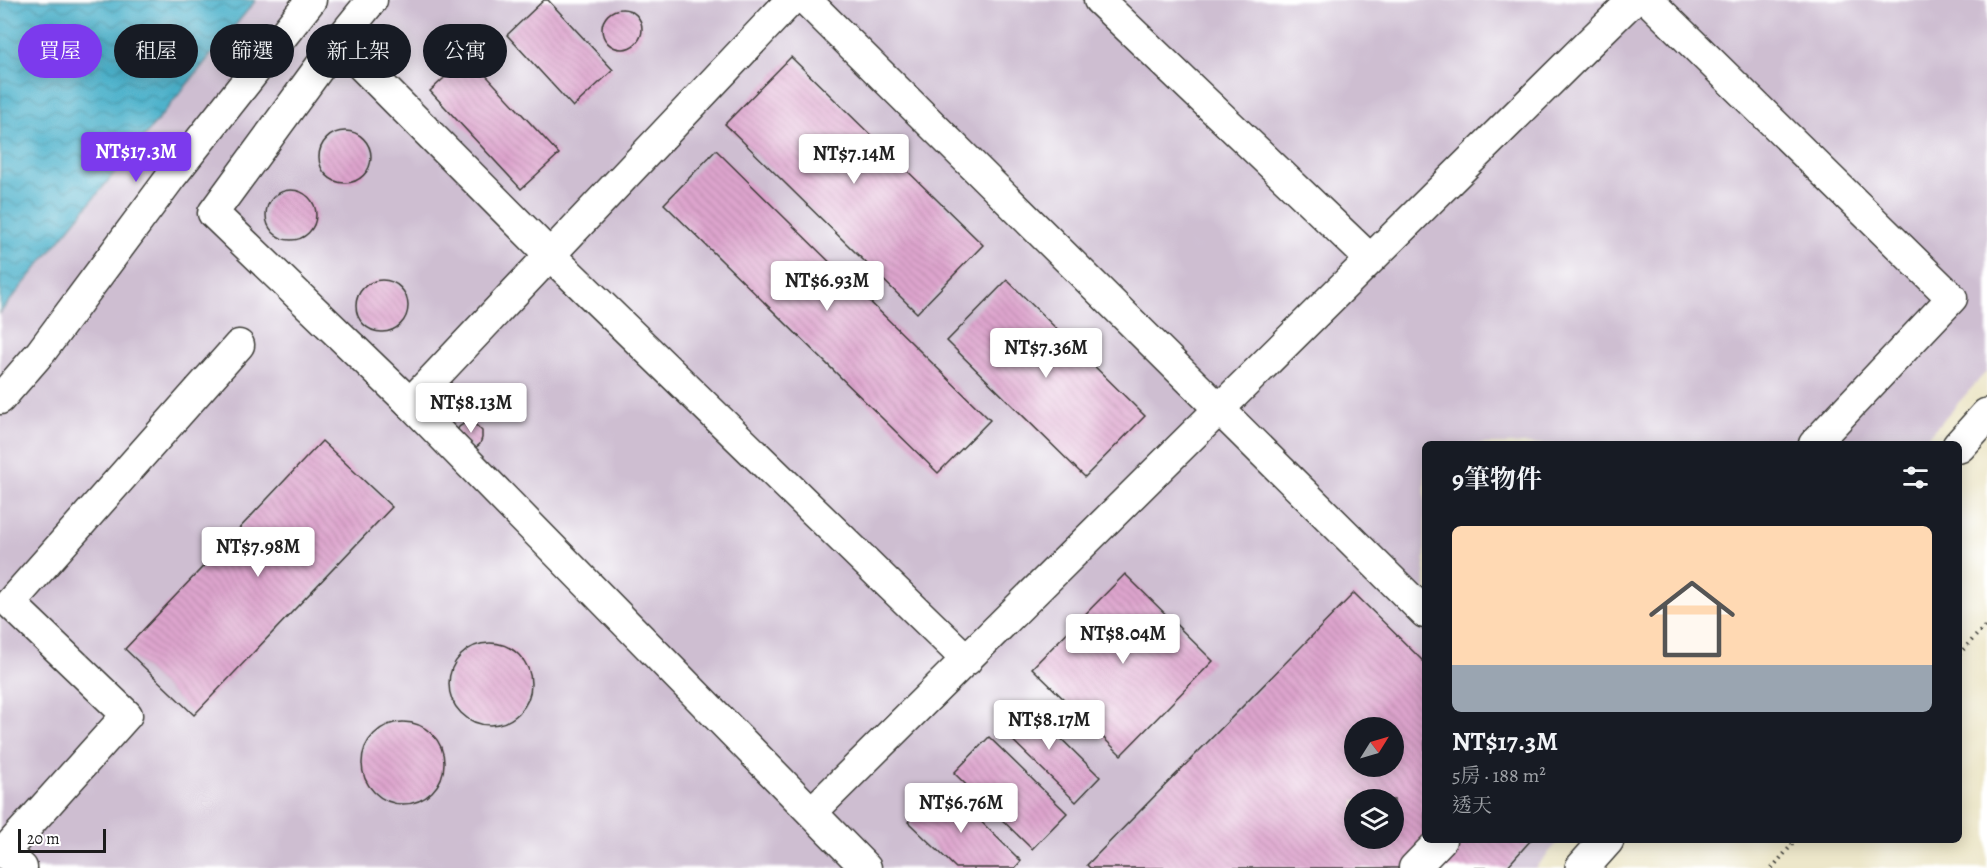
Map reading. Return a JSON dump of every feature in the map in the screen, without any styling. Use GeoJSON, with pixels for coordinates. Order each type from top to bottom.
{"type":"FeatureCollection","features":[{"type":"Feature","properties":{"kind":"main road"},"geometry":{"type":"LineString","coordinates":[[1962,444],[1987,415]]}},
{"type":"Feature","properties":{"kind":"main road"},"geometry":{"type":"LineString","coordinates":[[1582,868],[1604,843]]}},
{"type":"Feature","properties":{"kind":"street"},"geometry":{"type":"LineString","coordinates":[[0,399],[41,352],[171,177],[311,0]]}},
{"type":"Feature","properties":{"kind":"street"},"geometry":{"type":"LineString","coordinates":[[353,24],[372,0]]}},
{"type":"Feature","properties":{"kind":"street"},"geometry":{"type":"LineString","coordinates":[[410,403],[791,0]]}},
{"type":"Feature","properties":{"kind":"street"},"geometry":{"type":"LineString","coordinates":[[806,0],[1422,610]]}},
{"type":"Feature","properties":{"kind":"street"},"geometry":{"type":"LineString","coordinates":[[1099,0],[1369,258]]}},
{"type":"Feature","properties":{"kind":"street"},"geometry":{"type":"LineString","coordinates":[[812,812],[1220,409],[1369,258],[1633,0]]}},
{"type":"Feature","properties":{"kind":"street"},"geometry":{"type":"LineString","coordinates":[[1648,0],[1952,298],[1817,441]]}},
{"type":"Feature","properties":{"kind":"street"},"geometry":{"type":"LineString","coordinates":[[312,78],[213,213],[410,403],[866,868]]}},
{"type":"Feature","properties":{"kind":"street"},"geometry":{"type":"LineString","coordinates":[[374,78],[550,255],[967,660]]}},
{"type":"Feature","properties":{"kind":"street"},"geometry":{"type":"LineString","coordinates":[[22,868],[4,852],[127,715],[10,603],[239,345]]}},
{"type":"Feature","properties":{"kind":"street"},"geometry":{"type":"LineString","coordinates":[[1414,868],[1438,843]]}},
{"type":"Feature","properties":{"kind":"path"},"geometry":{"type":"LineString","coordinates":[[1962,651],[1987,624]]}},
{"type":"Feature","properties":{"kind":"path"},"geometry":{"type":"LineString","coordinates":[[1772,868],[1793,843]]}},
{"type":"Feature","properties":{"kind":"shaded area"},"geometry":{"type":"Polygon","coordinates":[[[0,0],[1987,0],[1987,371],[1924,441],[1422,441],[1422,843],[1557,843],[1535,868],[0,868],[0,0]]]}},
{"type":"Feature","properties":{"kind":"water"},"geometry":{"type":"Polygon","coordinates":[[[0,0],[256,0],[236,24],[210,24],[210,56],[198,71],[198,24],[114,24],[114,78],[192,78],[0,313],[0,0]]]}},
{"type":"Feature","properties":{"kind":"building"},"geometry":{"type":"Polygon","coordinates":[[[544,0],[548,0],[613,70],[573,107],[507,35],[544,0]]]}},
{"type":"Feature","properties":{"kind":"building"},"geometry":{"type":"Polygon","coordinates":[[[622,9],[636,15],[642,29],[636,43],[622,49],[608,43],[602,29],[608,15],[622,9]]]}},
{"type":"Feature","properties":{"kind":"building"},"geometry":{"type":"Polygon","coordinates":[[[791,57],[983,245],[917,313],[725,124],[791,57]]]}},
{"type":"Feature","properties":{"kind":"building"},"geometry":{"type":"Polygon","coordinates":[[[444,78],[488,78],[559,154],[521,189],[430,91],[444,78]]]}},
{"type":"Feature","properties":{"kind":"building"},"geometry":{"type":"Polygon","coordinates":[[[340,131],[350,131],[364,138],[371,157],[364,176],[350,183],[340,183],[330,179],[323,172],[319,162],[319,152],[323,142],[330,135],[340,131]]]}},
{"type":"Feature","properties":{"kind":"building"},"geometry":{"type":"Polygon","coordinates":[[[716,150],[990,420],[938,473],[664,204],[716,150]]]}},
{"type":"Feature","properties":{"kind":"building"},"geometry":{"type":"Polygon","coordinates":[[[291,190],[305,194],[312,201],[316,215],[312,229],[305,236],[291,240],[277,236],[270,229],[266,215],[270,201],[277,194],[291,190]]]}},
{"type":"Feature","properties":{"kind":"building"},"geometry":{"type":"Polygon","coordinates":[[[377,280],[387,280],[397,284],[404,291],[408,306],[404,321],[397,328],[387,332],[377,332],[367,328],[360,321],[356,311],[356,301],[360,291],[367,284],[377,280]]]}},
{"type":"Feature","properties":{"kind":"building"},"geometry":{"type":"Polygon","coordinates":[[[1007,280],[1145,416],[1085,477],[947,341],[1007,280]]]}},
{"type":"Feature","properties":{"kind":"building"},"geometry":{"type":"Polygon","coordinates":[[[465,423],[472,423],[482,431],[480,444],[475,448],[456,433],[465,423]]]}},
{"type":"Feature","properties":{"kind":"building"},"geometry":{"type":"Polygon","coordinates":[[[322,441],[392,507],[194,715],[125,649],[322,441]]]}},
{"type":"Feature","properties":{"kind":"building"},"geometry":{"type":"Polygon","coordinates":[[[1125,574],[1213,661],[1121,755],[1032,668],[1125,574]]]}},
{"type":"Feature","properties":{"kind":"building"},"geometry":{"type":"Polygon","coordinates":[[[1354,593],[1422,660],[1422,843],[1528,843],[1506,868],[1090,868],[1087,865],[1354,593]]]}},
{"type":"Feature","properties":{"kind":"building"},"geometry":{"type":"Polygon","coordinates":[[[490,643],[506,646],[519,655],[528,668],[531,684],[528,700],[519,713],[506,722],[490,725],[474,722],[461,713],[452,700],[449,684],[452,668],[461,655],[474,646],[490,643]]]}},
{"type":"Feature","properties":{"kind":"building"},"geometry":{"type":"Polygon","coordinates":[[[1022,700],[1100,777],[1076,802],[997,725],[1022,700]]]}},
{"type":"Feature","properties":{"kind":"building"},"geometry":{"type":"Polygon","coordinates":[[[395,722],[411,722],[426,729],[437,740],[444,755],[441,779],[432,792],[411,804],[395,804],[380,797],[369,786],[362,771],[362,755],[369,740],[380,729],[395,722]]]}},
{"type":"Feature","properties":{"kind":"building"},"geometry":{"type":"Polygon","coordinates":[[[989,737],[1067,813],[1032,849],[954,773],[989,737]]]}},
{"type":"Feature","properties":{"kind":"building"},"geometry":{"type":"Polygon","coordinates":[[[944,785],[1021,861],[1015,868],[956,868],[908,822],[944,785]]]}}]}
